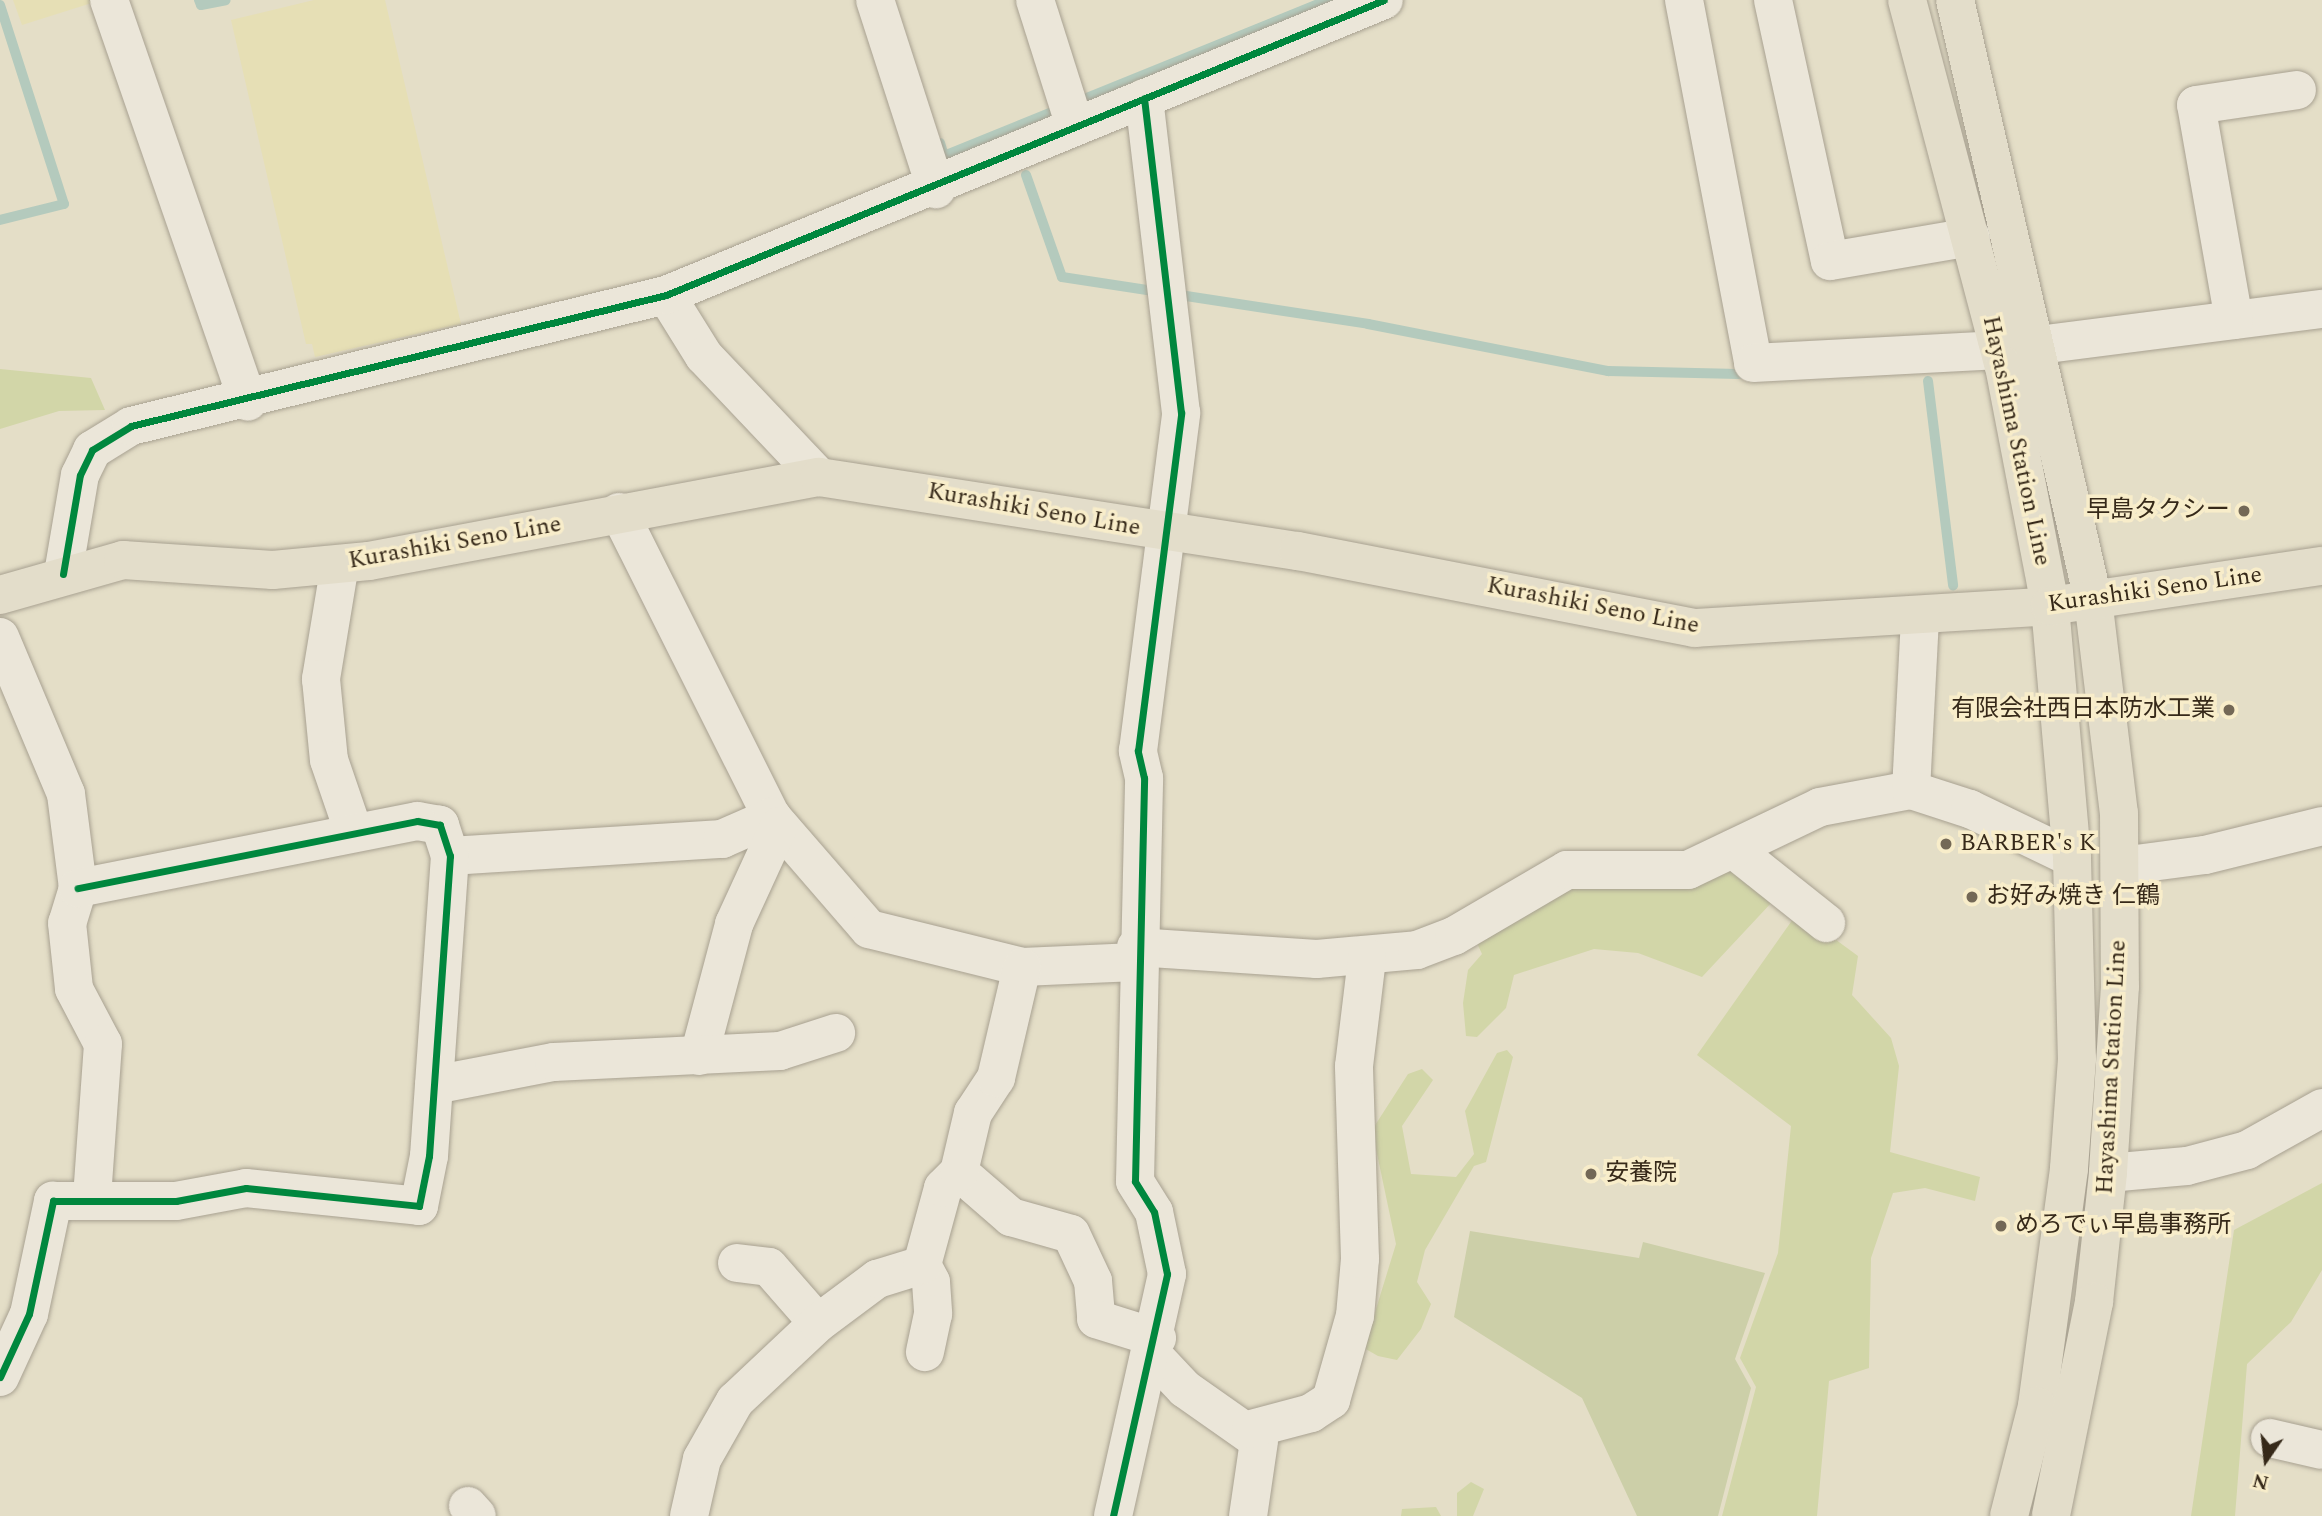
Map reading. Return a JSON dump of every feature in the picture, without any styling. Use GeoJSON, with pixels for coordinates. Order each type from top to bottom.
{"type":"FeatureCollection","features":[{"type":"Feature","properties":{"kind":"main road","name":"Hayashima Station Line"},"geometry":{"type":"LineString","coordinates":[[1907,0],[2000,350],[2050,606],[2072,858],[2077,1059],[2069,1169],[2037,1406],[2009,1516]]}},
{"type":"Feature","properties":{"kind":"main road","name":"Hayashima Station Line"},"geometry":{"type":"LineString","coordinates":[[1955,0],[2037,345],[2093,599],[2120,866],[2108,1173],[2094,1302],[2051,1516]]}},
{"type":"Feature","properties":{"kind":"main road","name":"Kurashiki Seno Line"},"geometry":{"type":"LineString","coordinates":[[0,595],[63,574],[123,560],[273,569],[340,564],[819,477],[1421,573],[1695,628],[2050,606],[2322,566]]}},
{"type":"Feature","properties":{"kind":"street"},"geometry":{"type":"LineString","coordinates":[[108,0],[248,402]]}},
{"type":"Feature","properties":{"kind":"street"},"geometry":{"type":"LineString","coordinates":[[875,0],[936,189]]}},
{"type":"Feature","properties":{"kind":"street"},"geometry":{"type":"LineString","coordinates":[[1035,0],[1075,126]]}},
{"type":"Feature","properties":{"kind":"street"},"geometry":{"type":"LineString","coordinates":[[63,574],[80,475],[92,450],[131,426],[248,402],[666,295],[936,189],[1075,126],[1384,0]]}},
{"type":"Feature","properties":{"kind":"street"},"geometry":{"type":"LineString","coordinates":[[1684,0],[1753,363],[2000,350],[2322,309]]}},
{"type":"Feature","properties":{"kind":"street"},"geometry":{"type":"LineString","coordinates":[[1773,0],[1830,261],[1970,237]]}},
{"type":"Feature","properties":{"kind":"street"},"geometry":{"type":"LineString","coordinates":[[2234,320],[2196,104],[2297,90]]}},
{"type":"Feature","properties":{"kind":"street"},"geometry":{"type":"LineString","coordinates":[[1113,1516],[1155,1346],[1167,1274],[1154,1212],[1135,1181],[1136,955],[1144,778],[1138,751],[1168,534],[1181,413],[1172,296],[1144,98]]}},
{"type":"Feature","properties":{"kind":"street"},"geometry":{"type":"LineString","coordinates":[[666,295],[704,356],[819,477]]}},
{"type":"Feature","properties":{"kind":"street"},"geometry":{"type":"LineString","coordinates":[[619,512],[775,821],[869,929],[1022,967],[1136,955],[1367,958],[1454,936],[1567,870],[1688,870],[1820,807],[1911,790],[1970,809],[2072,858]]}},
{"type":"Feature","properties":{"kind":"street"},"geometry":{"type":"LineString","coordinates":[[340,564],[321,679],[329,760],[354,833]]}},
{"type":"Feature","properties":{"kind":"street"},"geometry":{"type":"LineString","coordinates":[[1911,790],[1920,616]]}},
{"type":"Feature","properties":{"kind":"street"},"geometry":{"type":"LineString","coordinates":[[0,637],[66,794],[78,888],[67,923],[74,989],[103,1044],[92,1196]]}},
{"type":"Feature","properties":{"kind":"street"},"geometry":{"type":"LineString","coordinates":[[0,1377],[29,1314],[53,1201],[92,1196],[176,1201],[246,1188],[419,1206],[434,1085],[450,856],[440,825],[417,821],[78,888]]}},
{"type":"Feature","properties":{"kind":"street"},"geometry":{"type":"LineString","coordinates":[[450,856],[722,839],[775,821]]}},
{"type":"Feature","properties":{"kind":"street"},"geometry":{"type":"LineString","coordinates":[[699,1056],[734,924],[775,821]]}},
{"type":"Feature","properties":{"kind":"street"},"geometry":{"type":"LineString","coordinates":[[2120,866],[2205,855],[2322,826]]}},
{"type":"Feature","properties":{"kind":"street"},"geometry":{"type":"LineString","coordinates":[[1733,849],[1826,923]]}},
{"type":"Feature","properties":{"kind":"street"},"geometry":{"type":"LineString","coordinates":[[1251,1429],[1311,1413],[1331,1400],[1355,1316],[1360,1259],[1354,1066],[1367,958]]}},
{"type":"Feature","properties":{"kind":"street"},"geometry":{"type":"LineString","coordinates":[[925,1352],[933,1314],[931,1282],[922,1265],[943,1188],[959,1172],[973,1113],[996,1078],[1022,967]]}},
{"type":"Feature","properties":{"kind":"street"},"geometry":{"type":"LineString","coordinates":[[434,1085],[554,1062],[780,1051],[836,1033]]}},
{"type":"Feature","properties":{"kind":"street"},"geometry":{"type":"LineString","coordinates":[[2108,1173],[2188,1166],[2247,1150],[2322,1108]]}},
{"type":"Feature","properties":{"kind":"street"},"geometry":{"type":"LineString","coordinates":[[959,1172],[1012,1217],[1071,1234],[1093,1281],[1097,1319],[1155,1346],[1185,1389],[1251,1429],[1259,1458],[1248,1516]]}},
{"type":"Feature","properties":{"kind":"street"},"geometry":{"type":"LineString","coordinates":[[737,1263],[769,1267],[818,1323]]}},
{"type":"Feature","properties":{"kind":"street"},"geometry":{"type":"LineString","coordinates":[[689,1516],[702,1459],[735,1401],[818,1323],[877,1279],[922,1265]]}},
{"type":"Feature","properties":{"kind":"street"},"geometry":{"type":"LineString","coordinates":[[2270,1438],[2322,1450]]}},
{"type":"Feature","properties":{"kind":"shaded area"},"geometry":{"type":"Polygon","coordinates":[[[13,0],[97,0],[98,1],[22,25],[13,0]]]}},
{"type":"Feature","properties":{"kind":"shaded area"},"geometry":{"type":"Polygon","coordinates":[[[314,0],[385,0],[461,324],[315,357],[312,344],[306,344],[231,20],[314,0]]]}},
{"type":"Feature","properties":{"kind":"green space"},"geometry":{"type":"Polygon","coordinates":[[[0,369],[91,378],[105,410],[59,411],[0,429],[0,369]]]}},
{"type":"Feature","properties":{"kind":"green space"},"geometry":{"type":"Polygon","coordinates":[[[1732,866],[1773,901],[1702,977],[1638,953],[1594,949],[1514,975],[1506,1008],[1477,1037],[1466,1036],[1463,1003],[1468,970],[1482,954],[1476,941],[1574,880],[1732,866]]]}},
{"type":"Feature","properties":{"kind":"green space"},"geometry":{"type":"Polygon","coordinates":[[[1798,912],[1858,956],[1852,995],[1891,1038],[1899,1066],[1890,1152],[1980,1177],[1975,1201],[1925,1188],[1893,1193],[1871,1258],[1869,1368],[1829,1381],[1817,1516],[1722,1516],[1756,1387],[1740,1358],[1778,1253],[1791,1126],[1697,1055],[1798,912]]]}},
{"type":"Feature","properties":{"kind":"green space"},"geometry":{"type":"Polygon","coordinates":[[[1507,1050],[1513,1057],[1486,1162],[1474,1166],[1425,1250],[1417,1282],[1431,1304],[1421,1329],[1397,1360],[1378,1356],[1364,1348],[1396,1244],[1372,1130],[1408,1074],[1422,1069],[1433,1080],[1402,1126],[1411,1174],[1456,1177],[1474,1154],[1465,1111],[1497,1053],[1507,1050]]]}},
{"type":"Feature","properties":{"kind":"green space"},"geometry":{"type":"Polygon","coordinates":[[[2322,1183],[2322,1270],[2291,1322],[2247,1364],[2235,1516],[2191,1516],[2234,1230],[2322,1183]]]}},
{"type":"Feature","properties":{"kind":"green space"},"geometry":{"type":"Polygon","coordinates":[[[1470,1231],[1639,1258],[1643,1242],[1765,1273],[1735,1359],[1751,1388],[1718,1516],[1637,1516],[1582,1398],[1454,1317],[1470,1231]]]}},
{"type":"Feature","properties":{"kind":"green space"},"geometry":{"type":"Polygon","coordinates":[[[1471,1482],[1484,1489],[1473,1516],[1457,1516],[1457,1493],[1471,1482]]]}},
{"type":"Feature","properties":{"kind":"green space"},"geometry":{"type":"Polygon","coordinates":[[[1436,1507],[1441,1516],[1401,1516],[1402,1509],[1436,1507]]]}},
{"type":"Feature","properties":{"kind":"waterway"},"geometry":{"type":"LineString","coordinates":[[199,0],[201,5],[226,0]]}},
{"type":"Feature","properties":{"kind":"waterway"},"geometry":{"type":"LineString","coordinates":[[940,143],[944,156],[1328,0]]}},
{"type":"Feature","properties":{"kind":"waterway"},"geometry":{"type":"LineString","coordinates":[[0,5],[64,204],[0,220]]}},
{"type":"Feature","properties":{"kind":"waterway"},"geometry":{"type":"LineString","coordinates":[[1026,175],[1062,277],[1368,324],[1608,371],[1739,374]]}},
{"type":"Feature","properties":{"kind":"waterway"},"geometry":{"type":"LineString","coordinates":[[1928,381],[1953,585]]}},
{"type":"Feature","properties":{"kind":"cycle path"},"geometry":{"type":"LineString","coordinates":[[63,574],[80,475],[92,450],[131,426],[666,295],[1384,0]]}},
{"type":"Feature","properties":{"kind":"cycle path"},"geometry":{"type":"LineString","coordinates":[[1113,1516],[1167,1274],[1154,1212],[1135,1181],[1144,778],[1138,751],[1181,413],[1144,98]]}},
{"type":"Feature","properties":{"kind":"cycle path"},"geometry":{"type":"LineString","coordinates":[[0,1377],[29,1314],[53,1201],[176,1201],[246,1188],[419,1206],[429,1156],[450,856],[440,825],[417,821],[78,888]]}},
{"type":"Feature","properties":{"kind":"place","name":"早島タクシー"},"geometry":{"type":"Point","coordinates":[2244,511]}},
{"type":"Feature","properties":{"kind":"place","name":"有限会社西日本防水工業"},"geometry":{"type":"Point","coordinates":[2229,710]}},
{"type":"Feature","properties":{"kind":"place","name":"BARBER's K"},"geometry":{"type":"Point","coordinates":[1946,844]}},
{"type":"Feature","properties":{"kind":"place","name":"お好み焼き 仁鶴"},"geometry":{"type":"Point","coordinates":[1972,897]}},
{"type":"Feature","properties":{"kind":"place","name":"安養院"},"geometry":{"type":"Point","coordinates":[1591,1174]}},
{"type":"Feature","properties":{"kind":"place","name":"めろでぃ早島事務所"},"geometry":{"type":"Point","coordinates":[2001,1226]}}]}
